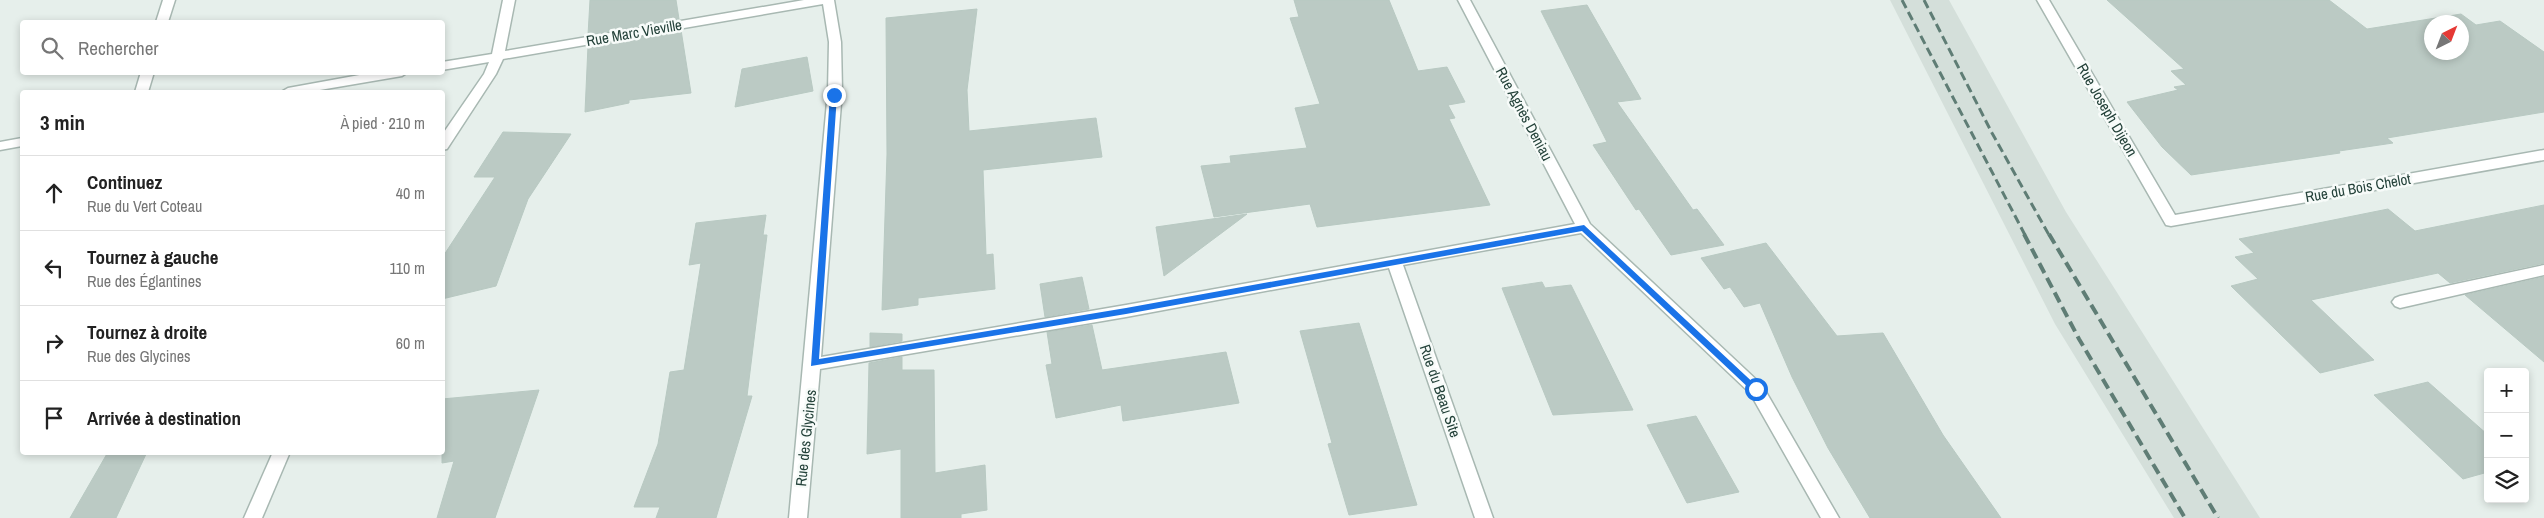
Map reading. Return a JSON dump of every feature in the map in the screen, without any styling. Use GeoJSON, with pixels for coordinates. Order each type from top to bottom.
{"type":"FeatureCollection","features":[{"type":"Feature","properties":{"kind":"street"},"geometry":{"type":"LineString","coordinates":[[163,20],[168,0]]}},
{"type":"Feature","properties":{"kind":"street"},"geometry":{"type":"LineString","coordinates":[[445,142],[490,74],[496,58],[508,0]]}},
{"type":"Feature","properties":{"kind":"street","name":"Rue Marc Vieville"},"geometry":{"type":"LineString","coordinates":[[445,66],[827,0]]}},
{"type":"Feature","properties":{"kind":"street","name":"Rue des Glycines"},"geometry":{"type":"LineString","coordinates":[[798,518],[814,364],[834,95],[835,20],[827,0]]}},
{"type":"Feature","properties":{"kind":"street","name":"Rue Agnès Deniau"},"geometry":{"type":"LineString","coordinates":[[1464,0],[1584,228],[1756,389],[1830,518]]}},
{"type":"Feature","properties":{"kind":"street","name":"Rue Joseph Dijeon"},"geometry":{"type":"LineString","coordinates":[[2043,0],[2171,221]]}},
{"type":"Feature","properties":{"kind":"street"},"geometry":{"type":"LineString","coordinates":[[143,90],[147,75]]}},
{"type":"Feature","properties":{"kind":"street"},"geometry":{"type":"LineString","coordinates":[[299,90],[385,75]]}},
{"type":"Feature","properties":{"kind":"street"},"geometry":{"type":"LineString","coordinates":[[0,146],[20,142]]}},
{"type":"Feature","properties":{"kind":"street","name":"Rue du Bois Chelot"},"geometry":{"type":"LineString","coordinates":[[2171,221],[2544,155]]}},
{"type":"Feature","properties":{"kind":"street"},"geometry":{"type":"LineString","coordinates":[[814,364],[1395,264],[1584,228]]}},
{"type":"Feature","properties":{"kind":"street","name":"Rue du Beau Site"},"geometry":{"type":"LineString","coordinates":[[1395,264],[1484,518]]}},
{"type":"Feature","properties":{"kind":"street"},"geometry":{"type":"LineString","coordinates":[[2400,302],[2544,270]]}},
{"type":"Feature","properties":{"kind":"street"},"geometry":{"type":"LineString","coordinates":[[253,518],[281,455]]}},
{"type":"Feature","properties":{"kind":"shaded area"},"geometry":{"type":"Polygon","coordinates":[[[1890,0],[1949,0],[2066,212],[2260,518],[2174,518],[2055,324],[1890,0]]]}},
{"type":"Feature","properties":{"kind":"building"},"geometry":{"type":"Polygon","coordinates":[[[590,0],[676,0],[679,19],[588,35],[590,0]]]}},
{"type":"Feature","properties":{"kind":"building"},"geometry":{"type":"Polygon","coordinates":[[[1294,0],[1389,0],[1418,71],[1447,67],[1465,102],[1448,105],[1455,118],[1449,119],[1490,205],[1317,227],[1310,204],[1214,217],[1201,166],[1231,163],[1230,156],[1307,148],[1295,108],[1320,104],[1290,18],[1299,17],[1294,0]]]}},
{"type":"Feature","properties":{"kind":"building"},"geometry":{"type":"Polygon","coordinates":[[[2107,0],[2329,0],[2367,29],[2424,20],[2424,60],[2469,60],[2469,20],[2476,25],[2500,21],[2544,52],[2544,112],[2387,138],[2393,143],[2339,151],[2340,153],[2191,175],[2162,147],[2127,102],[2178,90],[2174,87],[2186,85],[2171,71],[2184,69],[2107,0]]]}},
{"type":"Feature","properties":{"kind":"building"},"geometry":{"type":"Polygon","coordinates":[[[1587,5],[1641,99],[1617,102],[1693,210],[1697,209],[1724,245],[1671,255],[1639,209],[1636,210],[1593,145],[1607,142],[1541,11],[1587,5]]]}},
{"type":"Feature","properties":{"kind":"building"},"geometry":{"type":"Polygon","coordinates":[[[977,9],[967,90],[969,131],[1096,118],[1102,157],[983,170],[986,255],[993,254],[995,289],[918,298],[918,305],[882,310],[887,154],[886,18],[977,9]]]}},
{"type":"Feature","properties":{"kind":"building"},"geometry":{"type":"Polygon","coordinates":[[[681,30],[691,93],[629,100],[629,103],[585,112],[588,46],[681,30]]]}},
{"type":"Feature","properties":{"kind":"building"},"geometry":{"type":"Polygon","coordinates":[[[807,57],[813,91],[735,107],[742,69],[807,57]]]}},
{"type":"Feature","properties":{"kind":"building"},"geometry":{"type":"Polygon","coordinates":[[[503,132],[571,134],[528,199],[496,286],[445,298],[445,253],[495,177],[474,177],[503,132]]]}},
{"type":"Feature","properties":{"kind":"building"},"geometry":{"type":"Polygon","coordinates":[[[2544,205],[2544,263],[2450,283],[2438,273],[2311,300],[2374,360],[2320,373],[2231,286],[2258,279],[2235,257],[2254,253],[2239,239],[2388,209],[2415,231],[2544,205]]]}},
{"type":"Feature","properties":{"kind":"building"},"geometry":{"type":"Polygon","coordinates":[[[1247,214],[1164,276],[1156,227],[1247,214]]]}},
{"type":"Feature","properties":{"kind":"building"},"geometry":{"type":"Polygon","coordinates":[[[766,215],[763,235],[767,235],[747,396],[752,396],[716,518],[656,518],[660,507],[634,507],[658,444],[670,372],[684,370],[701,263],[689,265],[696,223],[766,215]]]}},
{"type":"Feature","properties":{"kind":"building"},"geometry":{"type":"Polygon","coordinates":[[[1766,243],[1837,336],[1883,333],[1943,435],[2001,518],[1870,518],[1828,448],[1792,377],[1760,303],[1744,307],[1730,287],[1724,289],[1701,258],[1766,243]]]}},
{"type":"Feature","properties":{"kind":"building"},"geometry":{"type":"Polygon","coordinates":[[[1082,277],[1089,309],[1045,317],[1040,284],[1082,277]]]}},
{"type":"Feature","properties":{"kind":"building"},"geometry":{"type":"Polygon","coordinates":[[[2544,277],[2544,362],[2465,295],[2544,277]]]}},
{"type":"Feature","properties":{"kind":"building"},"geometry":{"type":"Polygon","coordinates":[[[1542,282],[1545,288],[1571,285],[1633,410],[1553,415],[1502,288],[1542,282]]]}},
{"type":"Feature","properties":{"kind":"building"},"geometry":{"type":"Polygon","coordinates":[[[1359,323],[1417,505],[1349,515],[1328,444],[1332,443],[1300,331],[1359,323]]]}},
{"type":"Feature","properties":{"kind":"building"},"geometry":{"type":"Polygon","coordinates":[[[1092,325],[1102,370],[1226,352],[1239,403],[1123,421],[1121,405],[1056,418],[1046,365],[1052,364],[1047,332],[1092,325]]]}},
{"type":"Feature","properties":{"kind":"building"},"geometry":{"type":"Polygon","coordinates":[[[870,333],[902,334],[902,341],[870,347],[870,333]]]}},
{"type":"Feature","properties":{"kind":"building"},"geometry":{"type":"Polygon","coordinates":[[[902,357],[902,370],[934,370],[935,473],[985,465],[987,510],[961,514],[961,518],[901,518],[901,449],[867,454],[869,363],[902,357]]]}},
{"type":"Feature","properties":{"kind":"building"},"geometry":{"type":"Polygon","coordinates":[[[2428,382],[2484,431],[2484,473],[2463,479],[2374,395],[2428,382]]]}},
{"type":"Feature","properties":{"kind":"building"},"geometry":{"type":"Polygon","coordinates":[[[539,390],[495,518],[437,518],[454,461],[442,463],[442,455],[445,455],[445,399],[539,390]]]}},
{"type":"Feature","properties":{"kind":"building"},"geometry":{"type":"Polygon","coordinates":[[[1696,416],[1739,492],[1687,503],[1647,425],[1696,416]]]}},
{"type":"Feature","properties":{"kind":"building"},"geometry":{"type":"Polygon","coordinates":[[[106,455],[146,455],[116,518],[70,518],[106,455]]]}},
{"type":"Feature","properties":{"kind":"railway"},"geometry":{"type":"LineString","coordinates":[[1902,0],[2025,235]]}},
{"type":"Feature","properties":{"kind":"railway"},"geometry":{"type":"LineString","coordinates":[[1924,0],[1992,133],[2049,235]]}},
{"type":"Feature","properties":{"kind":"railway"},"geometry":{"type":"LineString","coordinates":[[2024,234],[2079,339],[2185,518]]}},
{"type":"Feature","properties":{"kind":"railway"},"geometry":{"type":"LineString","coordinates":[[2049,234],[2218,518]]}},
{"type":"Feature","properties":{"kind":"route"},"geometry":{"type":"LineString","coordinates":[[834,95],[814,364],[1395,264],[1584,228],[1756,389]]}}]}
